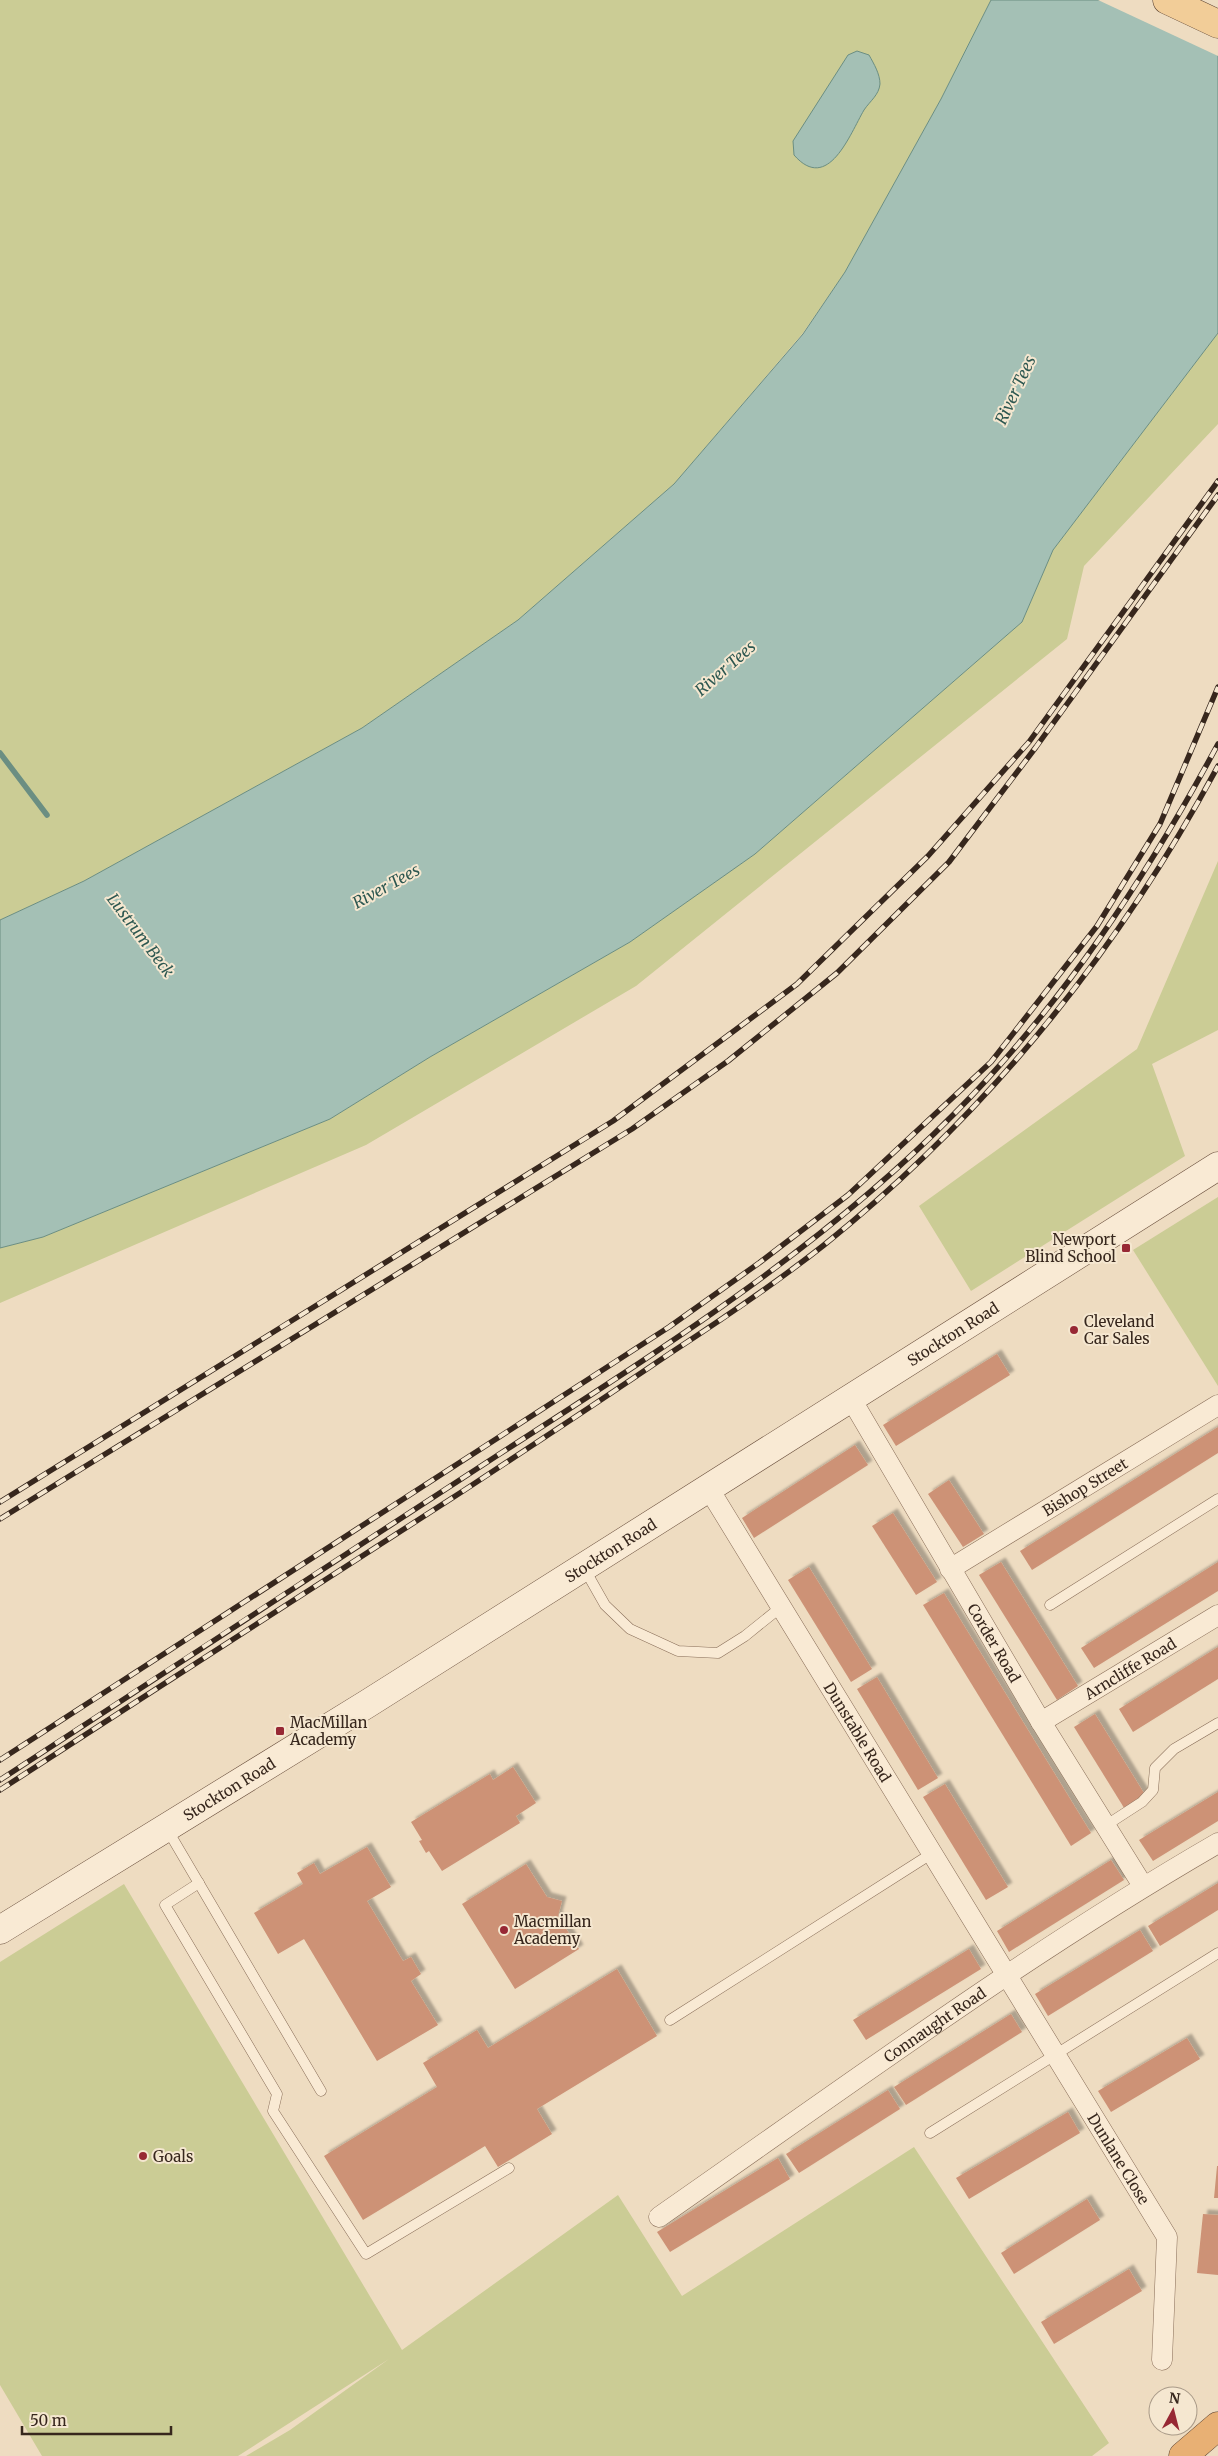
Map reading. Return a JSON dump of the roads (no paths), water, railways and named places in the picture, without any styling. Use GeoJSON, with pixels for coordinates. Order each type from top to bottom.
{"type":"FeatureCollection","features":[{"type":"Feature","properties":{"kind":"highway"},"geometry":{"type":"LineString","coordinates":[[1183,2456],[1218,2426]]}},
{"type":"Feature","properties":{"kind":"main road"},"geometry":{"type":"LineString","coordinates":[[1166,0],[1218,24]]}},
{"type":"Feature","properties":{"kind":"main road","name":"Stockton Road"},"geometry":{"type":"LineString","coordinates":[[0,1930],[709,1489],[850,1397],[1218,1166]]}},
{"type":"Feature","properties":{"kind":"street","name":"Corder Road"},"geometry":{"type":"LineString","coordinates":[[850,1397],[1041,1722],[1143,1886]]}},
{"type":"Feature","properties":{"kind":"street","name":"Bishop Street"},"geometry":{"type":"LineString","coordinates":[[950,1569],[1218,1406]]}},
{"type":"Feature","properties":{"kind":"street","name":"Dunstable Road"},"geometry":{"type":"LineString","coordinates":[[709,1489],[1005,1976]]}},
{"type":"Feature","properties":{"kind":"street","name":"Arncliffe Road"},"geometry":{"type":"LineString","coordinates":[[1041,1722],[1218,1615]]}},
{"type":"Feature","properties":{"kind":"street","name":"Connaught Road"},"geometry":{"type":"LineString","coordinates":[[659,2218],[1005,1976],[1143,1886],[1218,1843]]}},
{"type":"Feature","properties":{"kind":"street","name":"Dunlane Close"},"geometry":{"type":"LineString","coordinates":[[1005,1976],[1056,2055],[1167,2236],[1162,2360]]}},
{"type":"Feature","properties":{"kind":"lane"},"geometry":{"type":"LineString","coordinates":[[1050,1605],[1218,1499]]}},
{"type":"Feature","properties":{"kind":"lane"},"geometry":{"type":"LineString","coordinates":[[584,1567],[605,1604],[630,1629],[678,1651],[718,1653],[745,1636],[781,1608]]}},
{"type":"Feature","properties":{"kind":"lane"},"geometry":{"type":"LineString","coordinates":[[1105,1826],[1142,1802],[1153,1790],[1155,1768],[1174,1748],[1218,1723]]}},
{"type":"Feature","properties":{"kind":"lane"},"geometry":{"type":"LineString","coordinates":[[166,1828],[321,2091]]}},
{"type":"Feature","properties":{"kind":"lane"},"geometry":{"type":"LineString","coordinates":[[670,2020],[932,1854]]}},
{"type":"Feature","properties":{"kind":"lane"},"geometry":{"type":"LineString","coordinates":[[199,1883],[165,1904],[278,2094],[273,2111],[366,2254],[509,2168]]}},
{"type":"Feature","properties":{"kind":"lane"},"geometry":{"type":"LineString","coordinates":[[930,2133],[1218,1953]]}},
{"type":"Feature","properties":{"kind":"water","name":"River Tees"},"geometry":{"type":"Polygon","coordinates":[[[991,0],[1218,0],[1218,333],[1053,550],[1022,622],[755,854],[630,942],[430,1057],[330,1119],[43,1237],[0,1248],[0,920],[84,881],[362,728],[518,620],[674,484],[803,334],[845,272],[941,99],[991,0]]]}},
{"type":"Feature","properties":{"kind":"water"},"geometry":{"type":"Polygon","coordinates":[[[857,51],[869,55],[875,65],[880,80],[878,91],[864,110],[845,145],[836,156],[827,164],[817,168],[806,165],[794,155],[793,141],[848,55],[857,51]]]}},
{"type":"Feature","properties":{"kind":"waterway","name":"Lustrum Beck"},"geometry":{"type":"LineString","coordinates":[[0,753],[47,815]]}},
{"type":"Feature","properties":{"kind":"railway"},"geometry":{"type":"LineString","coordinates":[[0,1502],[613,1121],[797,984],[928,856],[1029,742],[1218,481]]}},
{"type":"Feature","properties":{"kind":"railway"},"geometry":{"type":"LineString","coordinates":[[0,1519],[632,1129],[728,1061],[837,973],[949,862],[1036,747],[1218,495]]}},
{"type":"Feature","properties":{"kind":"railway"},"geometry":{"type":"LineString","coordinates":[[0,1760],[669,1327],[759,1263],[848,1195],[991,1062],[1097,926],[1160,824],[1218,687]]}},
{"type":"Feature","properties":{"kind":"railway"},"geometry":{"type":"LineString","coordinates":[[0,1780],[677,1338],[793,1255],[849,1210],[954,1114],[1031,1029],[1100,938],[1131,891],[1162,843],[1218,744]]}},
{"type":"Feature","properties":{"kind":"railway"},"geometry":{"type":"LineString","coordinates":[[0,1790],[542,1439],[730,1313],[824,1245],[884,1194],[941,1140],[995,1084],[1045,1025],[1093,964],[1138,900],[1218,766]]}},
{"type":"Feature","properties":{"kind":"place","name":"Newport Blind School"},"geometry":{"type":"Point","coordinates":[1126,1248]}},
{"type":"Feature","properties":{"kind":"place","name":"Cleveland Car Sales"},"geometry":{"type":"Point","coordinates":[1074,1330]}},
{"type":"Feature","properties":{"kind":"place","name":"MacMillan Academy"},"geometry":{"type":"Point","coordinates":[280,1731]}},
{"type":"Feature","properties":{"kind":"place","name":"Macmillan Academy"},"geometry":{"type":"Point","coordinates":[504,1930]}},
{"type":"Feature","properties":{"kind":"place","name":"Goals"},"geometry":{"type":"Point","coordinates":[143,2156]}}]}
